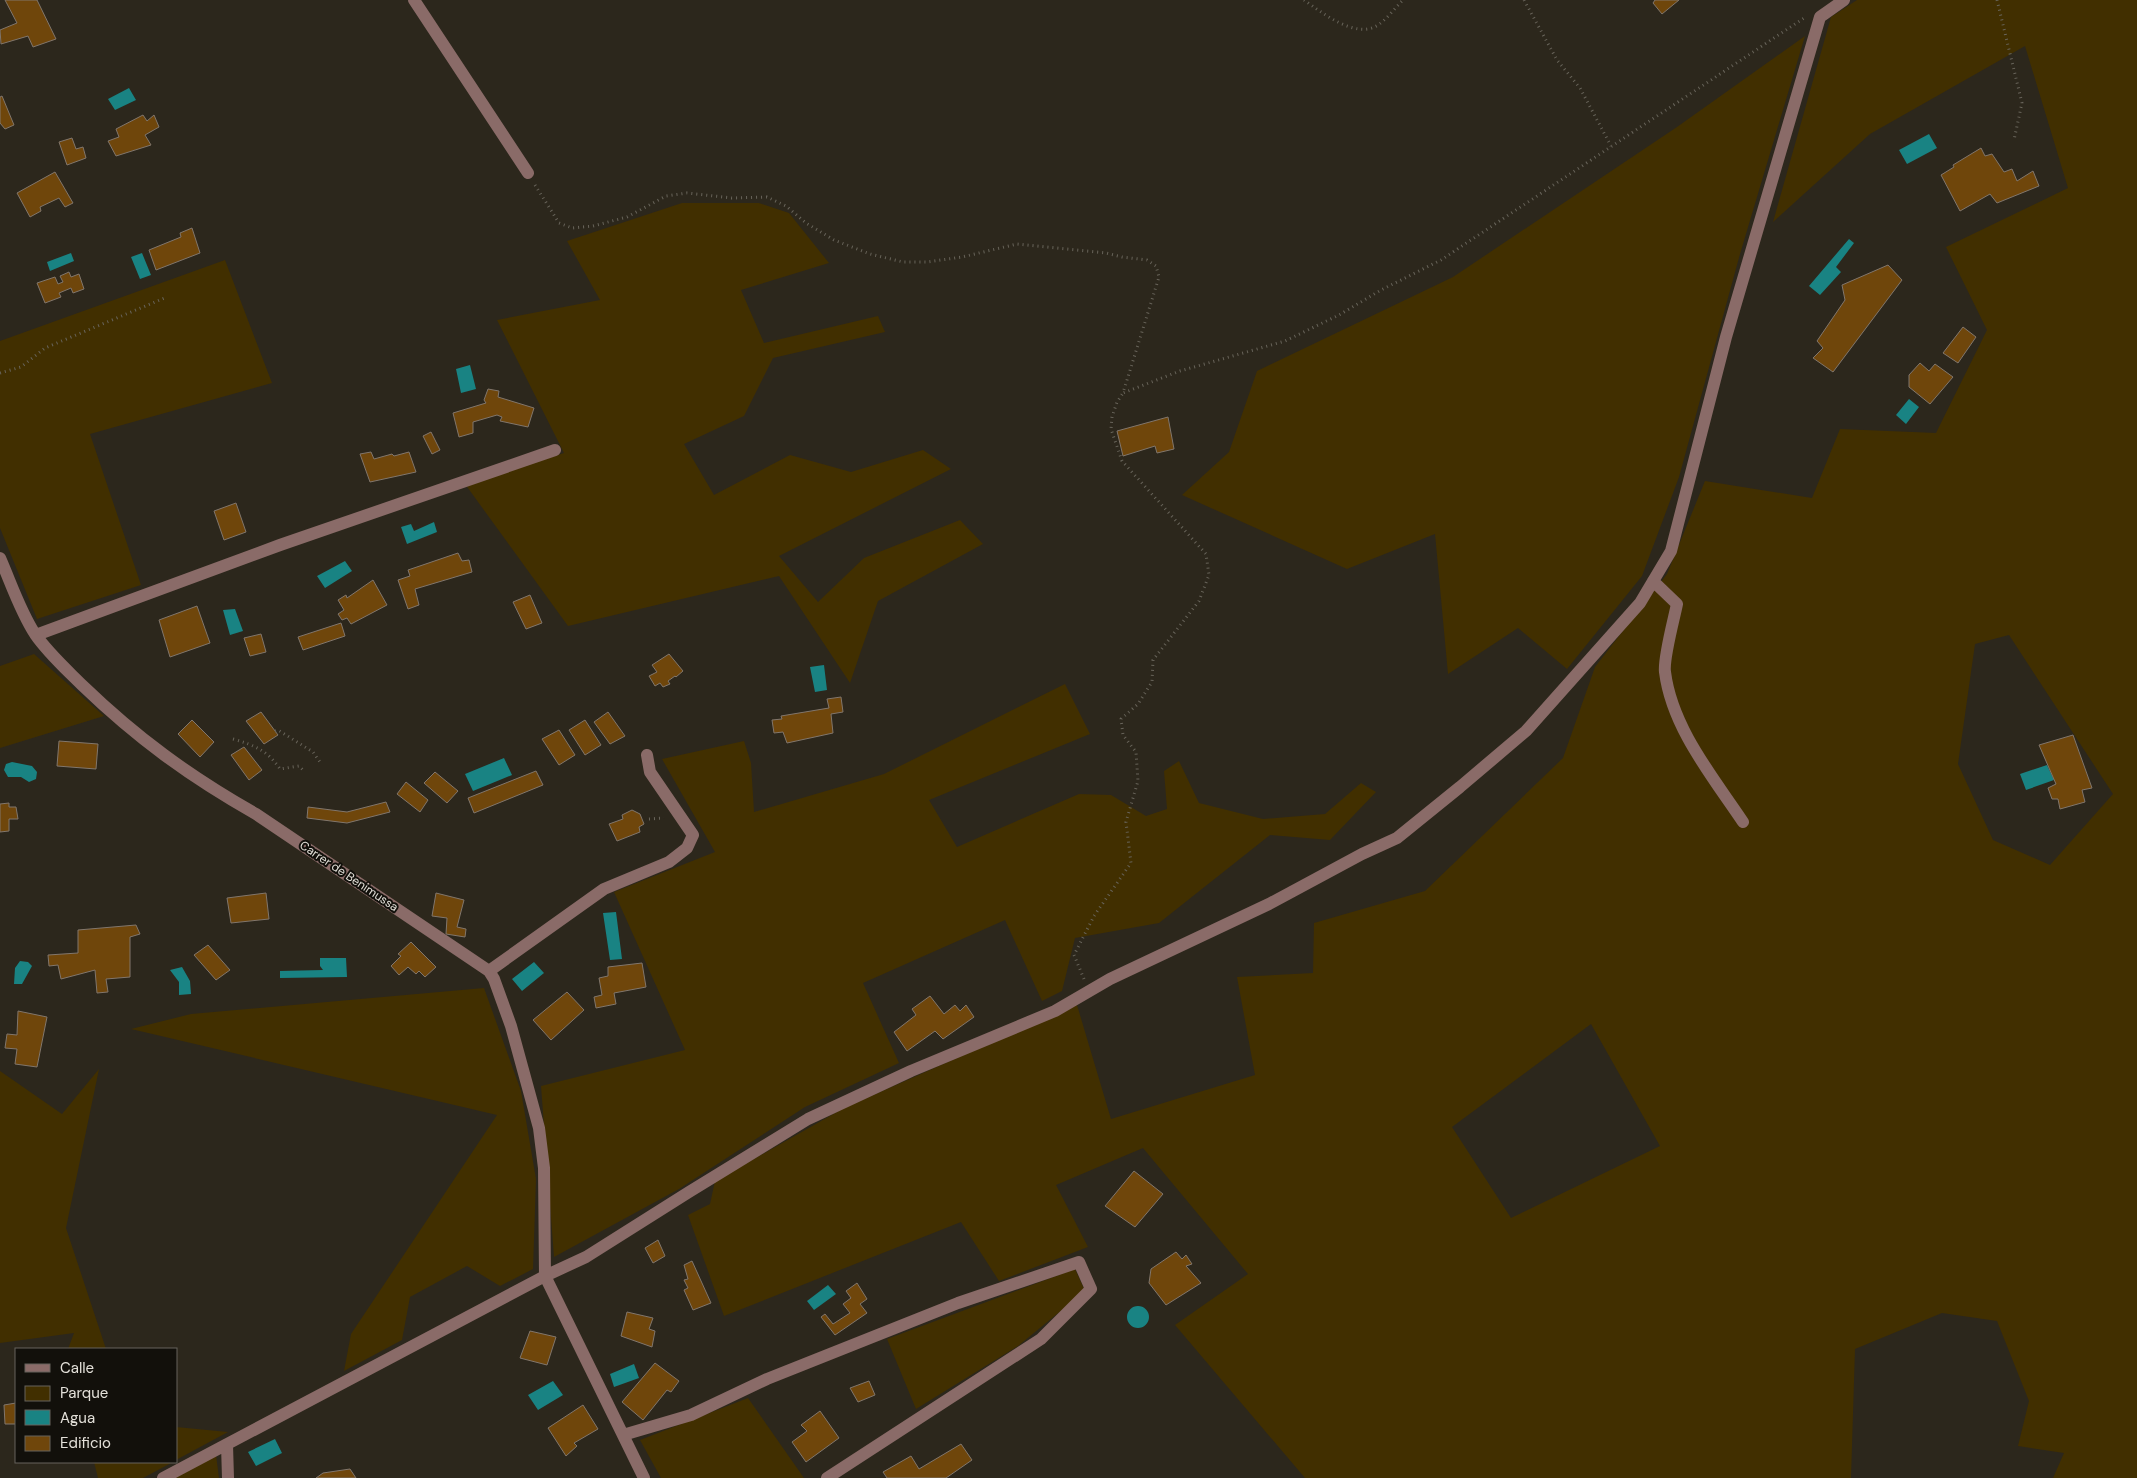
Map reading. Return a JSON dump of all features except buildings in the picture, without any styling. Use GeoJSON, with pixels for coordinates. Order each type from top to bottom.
{"type":"FeatureCollection","features":[{"type":"Feature","properties":{"kind":"street"},"geometry":{"type":"LineString","coordinates":[[414,0],[528,173]]}},
{"type":"Feature","properties":{"kind":"street"},"geometry":{"type":"LineString","coordinates":[[163,1478],[545,1276],[586,1257],[808,1119],[911,1071],[1055,1011],[1110,979],[1269,904],[1362,854],[1397,838],[1526,731],[1640,603],[1671,551],[1726,337],[1820,17],[1844,0]]}},
{"type":"Feature","properties":{"kind":"street"},"geometry":{"type":"LineString","coordinates":[[36,634],[280,544],[556,450]]}},
{"type":"Feature","properties":{"kind":"street","name":"Carrer de Benimussa"},"geometry":{"type":"LineString","coordinates":[[0,558],[25,617],[36,634],[54,658],[116,717],[174,764],[217,792],[256,814],[489,972]]}},
{"type":"Feature","properties":{"kind":"street"},"geometry":{"type":"LineString","coordinates":[[1653,581],[1677,604],[1664,671],[1674,706],[1693,747],[1743,822]]}},
{"type":"Feature","properties":{"kind":"street"},"geometry":{"type":"LineString","coordinates":[[644,1478],[545,1276],[544,1168],[539,1128],[511,1026],[494,979],[489,972],[604,889],[669,862],[687,848],[693,835],[650,772],[647,755]]}},
{"type":"Feature","properties":{"kind":"street"},"geometry":{"type":"LineString","coordinates":[[623,1435],[691,1415],[767,1379],[958,1303],[1079,1262],[1091,1289],[1041,1339],[827,1478]]}},
{"type":"Feature","properties":{"kind":"street"},"geometry":{"type":"LineString","coordinates":[[228,1445],[228,1478]]}},
{"type":"Feature","properties":{"kind":"path"},"geometry":{"type":"LineString","coordinates":[[1304,0],[1328,17],[1360,30],[1377,26],[1403,0]]}},
{"type":"Feature","properties":{"kind":"path"},"geometry":{"type":"LineString","coordinates":[[1524,0],[1543,31],[1556,60],[1580,88],[1611,146]]}},
{"type":"Feature","properties":{"kind":"path"},"geometry":{"type":"LineString","coordinates":[[1997,0],[2022,103],[2014,140]]}},
{"type":"Feature","properties":{"kind":"path"},"geometry":{"type":"LineString","coordinates":[[1123,393],[1180,371],[1285,341],[1339,315],[1381,290],[1442,260],[1804,18],[1820,17]]}},
{"type":"Feature","properties":{"kind":"path"},"geometry":{"type":"LineString","coordinates":[[528,173],[559,223],[572,228],[593,226],[627,217],[666,196],[687,193],[732,198],[767,197],[786,206],[806,223],[834,240],[870,254],[903,262],[927,262],[962,257],[1017,244],[1106,253],[1147,260],[1156,266],[1159,277],[1123,393],[1117,402],[1112,417],[1113,442],[1122,461],[1129,470],[1206,554],[1210,575],[1200,601],[1153,660],[1152,682],[1138,704],[1121,719],[1123,735],[1136,752],[1138,781],[1126,822],[1131,863],[1094,916],[1074,955],[1089,991]]}},
{"type":"Feature","properties":{"kind":"path"},"geometry":{"type":"LineString","coordinates":[[0,373],[21,367],[45,348],[167,297]]}},
{"type":"Feature","properties":{"kind":"path"},"geometry":{"type":"LineString","coordinates":[[275,731],[278,730],[313,752],[320,762]]}},
{"type":"Feature","properties":{"kind":"path"},"geometry":{"type":"LineString","coordinates":[[233,739],[255,746],[272,758],[280,769],[299,766],[304,771]]}},
{"type":"Feature","properties":{"kind":"green space"},"geometry":{"type":"Polygon","coordinates":[[[1857,0],[2137,0],[2137,1478],[2053,1478],[2064,1453],[2018,1446],[2029,1401],[1997,1321],[1942,1313],[1855,1349],[1851,1478],[1305,1478],[1175,1325],[1248,1274],[1143,1148],[1056,1185],[1088,1247],[999,1281],[961,1222],[724,1316],[688,1215],[710,1204],[715,1181],[844,1108],[1077,1005],[1111,1119],[1255,1075],[1237,977],[1313,973],[1314,923],[1425,891],[1563,758],[1595,667],[1667,574],[1705,481],[1812,498],[1840,429],[1936,433],[1987,330],[1946,247],[2068,188],[2025,46],[1870,134],[1773,222],[1831,17],[1857,0]],[[2009,635],[1975,644],[1958,764],[1993,840],[2050,865],[2113,794],[2009,635]],[[1591,1024],[1452,1127],[1511,1218],[1660,1146],[1591,1024]]]}},
{"type":"Feature","properties":{"kind":"green space"},"geometry":{"type":"Polygon","coordinates":[[[1805,36],[1740,254],[1679,477],[1642,576],[1567,669],[1518,628],[1448,674],[1435,534],[1347,569],[1182,495],[1229,452],[1257,371],[1453,277],[1677,127],[1805,36]]]}},
{"type":"Feature","properties":{"kind":"green space"},"geometry":{"type":"Polygon","coordinates":[[[682,203],[759,203],[789,213],[829,263],[741,290],[764,343],[878,316],[885,332],[773,358],[744,416],[684,444],[714,495],[790,455],[851,472],[923,450],[951,469],[779,556],[818,602],[864,558],[960,520],[983,544],[878,601],[850,683],[779,576],[568,626],[465,484],[564,453],[497,320],[600,300],[567,241],[682,203]]]}},
{"type":"Feature","properties":{"kind":"green space"},"geometry":{"type":"Polygon","coordinates":[[[225,260],[272,383],[90,434],[141,585],[37,619],[0,528],[0,341],[225,260]]]}},
{"type":"Feature","properties":{"kind":"green space"},"geometry":{"type":"Polygon","coordinates":[[[34,654],[104,716],[0,748],[0,666],[34,654]]]}},
{"type":"Feature","properties":{"kind":"green space"},"geometry":{"type":"Polygon","coordinates":[[[1065,684],[1090,734],[929,800],[957,847],[1079,794],[1111,795],[1146,816],[1167,809],[1164,771],[1179,761],[1199,803],[1263,819],[1325,814],[1361,783],[1376,792],[1330,840],[1270,835],[1159,923],[1075,938],[1062,991],[1042,1001],[1005,920],[863,983],[899,1063],[805,1107],[679,1189],[554,1257],[541,1086],[685,1050],[614,892],[715,852],[662,759],[744,741],[751,763],[754,812],[884,774],[1065,684]]]}},
{"type":"Feature","properties":{"kind":"green space"},"geometry":{"type":"Polygon","coordinates":[[[484,988],[521,1091],[536,1179],[533,1269],[500,1286],[467,1266],[410,1297],[402,1340],[344,1371],[351,1334],[497,1115],[131,1029],[191,1014],[484,988]]]}},
{"type":"Feature","properties":{"kind":"green space"},"geometry":{"type":"Polygon","coordinates":[[[99,1069],[66,1228],[106,1348],[68,1348],[74,1333],[0,1343],[0,1071],[62,1114],[99,1069]]]}},
{"type":"Feature","properties":{"kind":"green space"},"geometry":{"type":"Polygon","coordinates":[[[1075,1269],[1085,1291],[1018,1346],[916,1409],[887,1339],[1075,1269]]]}},
{"type":"Feature","properties":{"kind":"green space"},"geometry":{"type":"Polygon","coordinates":[[[748,1398],[804,1478],[661,1478],[640,1440],[748,1398]]]}},
{"type":"Feature","properties":{"kind":"green space"},"geometry":{"type":"Polygon","coordinates":[[[178,1427],[228,1432],[178,1459],[178,1427]]]}},
{"type":"Feature","properties":{"kind":"green space"},"geometry":{"type":"Polygon","coordinates":[[[216,1455],[219,1478],[172,1478],[216,1455]]]}},
{"type":"Feature","properties":{"kind":"green space"},"geometry":{"type":"Polygon","coordinates":[[[94,1463],[171,1463],[143,1478],[98,1478],[94,1463]]]}},
{"type":"Feature","properties":{"kind":"water"},"geometry":{"type":"Polygon","coordinates":[[[129,88],[136,100],[115,110],[108,99],[129,88]]]}},
{"type":"Feature","properties":{"kind":"water"},"geometry":{"type":"Polygon","coordinates":[[[1929,134],[1937,148],[1907,164],[1899,150],[1929,134]]]}},
{"type":"Feature","properties":{"kind":"water"},"geometry":{"type":"Polygon","coordinates":[[[1849,239],[1854,243],[1836,267],[1841,272],[1820,295],[1809,286],[1849,239]]]}},
{"type":"Feature","properties":{"kind":"water"},"geometry":{"type":"Polygon","coordinates":[[[71,253],[74,261],[50,271],[47,262],[71,253]]]}},
{"type":"Feature","properties":{"kind":"water"},"geometry":{"type":"Polygon","coordinates":[[[142,253],[151,275],[140,279],[131,257],[142,253]]]}},
{"type":"Feature","properties":{"kind":"water"},"geometry":{"type":"Polygon","coordinates":[[[470,365],[476,389],[461,393],[456,369],[470,365]]]}},
{"type":"Feature","properties":{"kind":"water"},"geometry":{"type":"Polygon","coordinates":[[[1909,399],[1919,407],[1906,424],[1896,415],[1909,399]]]}},
{"type":"Feature","properties":{"kind":"water"},"geometry":{"type":"Polygon","coordinates":[[[434,522],[437,532],[407,544],[401,527],[411,524],[414,531],[434,522]]]}},
{"type":"Feature","properties":{"kind":"water"},"geometry":{"type":"Polygon","coordinates":[[[345,561],[352,571],[325,588],[317,576],[345,561]]]}},
{"type":"Feature","properties":{"kind":"water"},"geometry":{"type":"Polygon","coordinates":[[[235,609],[243,631],[230,635],[223,610],[235,609]]]}},
{"type":"Feature","properties":{"kind":"water"},"geometry":{"type":"Polygon","coordinates":[[[824,665],[827,690],[815,692],[810,667],[824,665]]]}},
{"type":"Feature","properties":{"kind":"water"},"geometry":{"type":"Polygon","coordinates":[[[504,758],[512,775],[473,791],[465,774],[504,758]]]}},
{"type":"Feature","properties":{"kind":"water"},"geometry":{"type":"Polygon","coordinates":[[[12,762],[32,766],[37,772],[36,779],[29,782],[21,777],[8,777],[4,770],[6,764],[12,762]]]}},
{"type":"Feature","properties":{"kind":"water"},"geometry":{"type":"Polygon","coordinates":[[[2047,765],[2054,780],[2026,790],[2020,774],[2047,765]]]}},
{"type":"Feature","properties":{"kind":"water"},"geometry":{"type":"Polygon","coordinates":[[[616,912],[622,959],[610,960],[603,913],[616,912]]]}},
{"type":"Feature","properties":{"kind":"water"},"geometry":{"type":"Polygon","coordinates":[[[320,958],[346,958],[347,977],[280,978],[280,971],[323,970],[320,966],[320,958]]]}},
{"type":"Feature","properties":{"kind":"water"},"geometry":{"type":"Polygon","coordinates":[[[20,961],[28,962],[32,966],[22,984],[14,984],[15,968],[20,961]]]}},
{"type":"Feature","properties":{"kind":"water"},"geometry":{"type":"Polygon","coordinates":[[[534,962],[544,973],[522,991],[512,979],[534,962]]]}},
{"type":"Feature","properties":{"kind":"water"},"geometry":{"type":"Polygon","coordinates":[[[182,967],[190,981],[191,994],[179,995],[179,982],[170,970],[182,967]]]}},
{"type":"Feature","properties":{"kind":"water"},"geometry":{"type":"Polygon","coordinates":[[[828,1285],[836,1294],[814,1310],[807,1301],[828,1285]]]}},
{"type":"Feature","properties":{"kind":"water"},"geometry":{"type":"Polygon","coordinates":[[[1138,1306],[1148,1313],[1149,1317],[1142,1327],[1138,1328],[1128,1321],[1127,1317],[1134,1307],[1138,1306]]]}},
{"type":"Feature","properties":{"kind":"water"},"geometry":{"type":"Polygon","coordinates":[[[634,1364],[639,1378],[614,1387],[610,1374],[634,1364]]]}},
{"type":"Feature","properties":{"kind":"water"},"geometry":{"type":"Polygon","coordinates":[[[553,1381],[563,1395],[538,1410],[528,1395],[553,1381]]]}},
{"type":"Feature","properties":{"kind":"water"},"geometry":{"type":"Polygon","coordinates":[[[275,1439],[282,1453],[256,1466],[248,1452],[275,1439]]]}}]}
